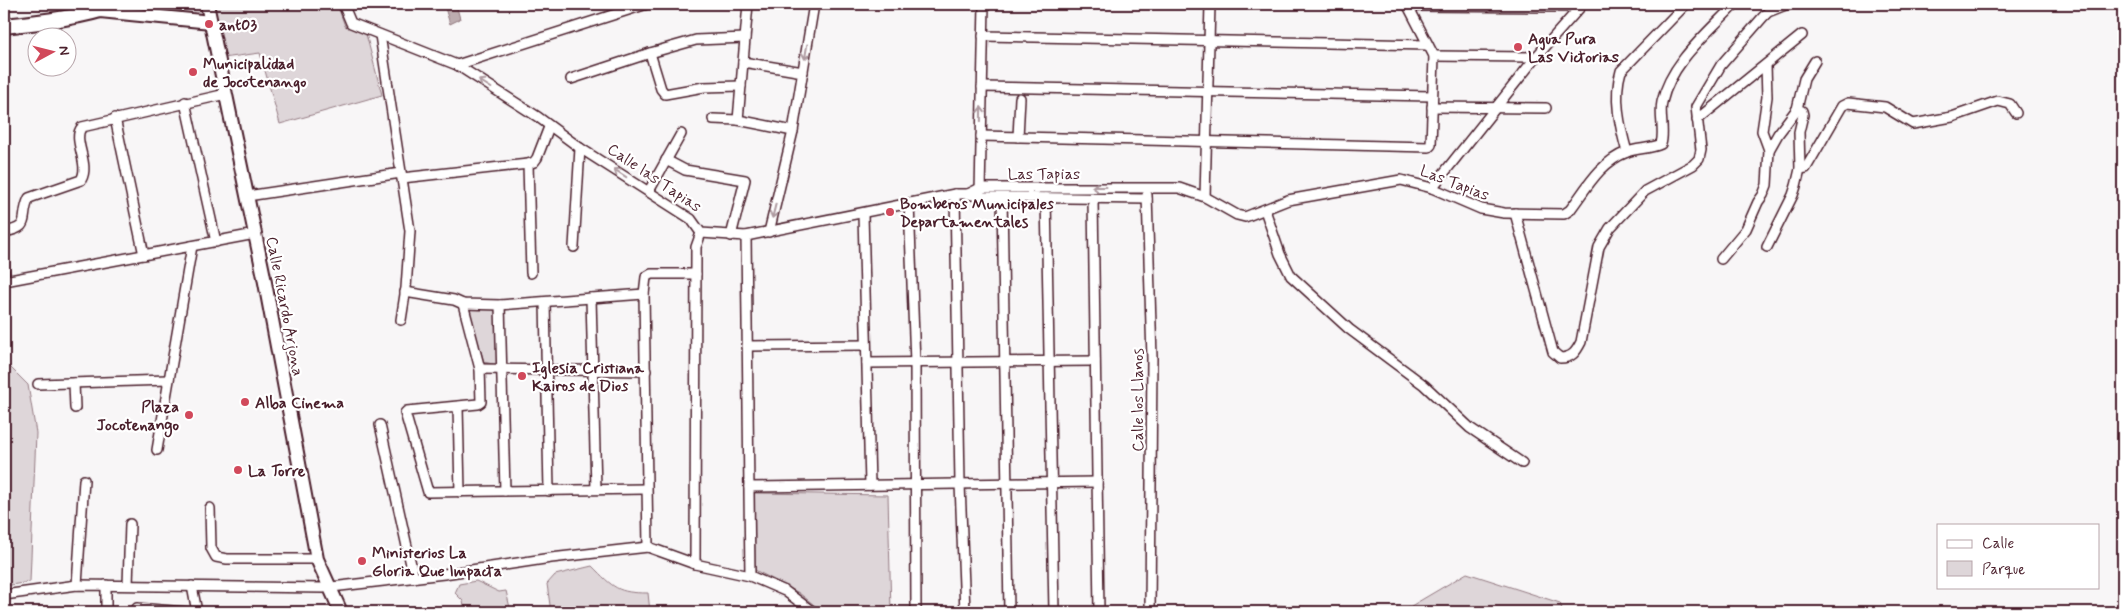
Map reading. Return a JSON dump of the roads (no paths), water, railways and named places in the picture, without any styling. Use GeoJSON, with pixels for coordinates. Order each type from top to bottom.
{"type":"FeatureCollection","features":[{"type":"Feature","properties":{"kind":"main road"},"geometry":{"type":"LineString","coordinates":[[4,26],[100,11],[120,4]]}},
{"type":"Feature","properties":{"kind":"street","name":"Calle Ricardo Arjona"},"geometry":{"type":"LineString","coordinates":[[207,4],[255,234],[317,559],[341,612]]}},
{"type":"Feature","properties":{"kind":"street","name":"Calle las Tapias"},"geometry":{"type":"LineString","coordinates":[[343,4],[351,23],[457,65],[538,117],[549,127],[580,148],[691,219],[702,232],[746,236],[955,194],[968,194]]}},
{"type":"Feature","properties":{"kind":"street"},"geometry":{"type":"LineString","coordinates":[[457,65],[647,4]]}},
{"type":"Feature","properties":{"kind":"street"},"geometry":{"type":"LineString","coordinates":[[738,120],[748,4]]}},
{"type":"Feature","properties":{"kind":"street"},"geometry":{"type":"LineString","coordinates":[[769,232],[793,131],[814,4]]}},
{"type":"Feature","properties":{"kind":"street"},"geometry":{"type":"LineString","coordinates":[[980,193],[984,4]]}},
{"type":"Feature","properties":{"kind":"street"},"geometry":{"type":"LineString","coordinates":[[1205,198],[1210,4]]}},
{"type":"Feature","properties":{"kind":"street"},"geometry":{"type":"LineString","coordinates":[[1686,4],[1621,71],[1618,80],[1620,124],[1627,152],[1661,144],[1661,105],[1671,76],[1713,26],[1735,4]]}},
{"type":"Feature","properties":{"kind":"street"},"geometry":{"type":"LineString","coordinates":[[1515,213],[1553,352],[1560,358],[1567,358],[1576,352],[1581,342],[1599,247],[1610,228],[1645,191],[1687,169],[1699,159],[1701,150],[1696,107],[1721,65],[1768,12],[1788,4]]}},
{"type":"Feature","properties":{"kind":"street"},"geometry":{"type":"LineString","coordinates":[[981,136],[1429,147],[1431,145],[1434,56],[1408,5],[1581,5]]}},
{"type":"Feature","properties":{"kind":"street"},"geometry":{"type":"LineString","coordinates":[[1432,188],[1536,57],[1581,5]]}},
{"type":"Feature","properties":{"kind":"street"},"geometry":{"type":"LineString","coordinates":[[100,11],[210,22]]}},
{"type":"Feature","properties":{"kind":"street"},"geometry":{"type":"LineString","coordinates":[[380,35],[410,231],[401,320]]}},
{"type":"Feature","properties":{"kind":"street"},"geometry":{"type":"LineString","coordinates":[[1697,120],[1802,35]]}},
{"type":"Feature","properties":{"kind":"street"},"geometry":{"type":"LineString","coordinates":[[983,36],[1428,45]]}},
{"type":"Feature","properties":{"kind":"street"},"geometry":{"type":"LineString","coordinates":[[571,79],[696,40],[745,38]]}},
{"type":"Feature","properties":{"kind":"street"},"geometry":{"type":"LineString","coordinates":[[650,53],[661,89],[665,94],[704,87],[741,86]]}},
{"type":"Feature","properties":{"kind":"street"},"geometry":{"type":"LineString","coordinates":[[1434,56],[1536,57]]}},
{"type":"Feature","properties":{"kind":"street"},"geometry":{"type":"LineString","coordinates":[[1769,150],[1778,134],[1797,109],[1804,79],[1815,61]]}},
{"type":"Feature","properties":{"kind":"street"},"geometry":{"type":"LineString","coordinates":[[744,62],[803,72]]}},
{"type":"Feature","properties":{"kind":"street"},"geometry":{"type":"LineString","coordinates":[[1721,259],[1746,230],[1766,189],[1769,150],[1762,131],[1767,97],[1766,65]]}},
{"type":"Feature","properties":{"kind":"street"},"geometry":{"type":"LineString","coordinates":[[982,86],[1432,96]]}},
{"type":"Feature","properties":{"kind":"street"},"geometry":{"type":"LineString","coordinates":[[4,232],[18,230],[22,226],[29,198],[81,180],[85,169],[79,131],[82,127],[226,94]]}},
{"type":"Feature","properties":{"kind":"street"},"geometry":{"type":"LineString","coordinates":[[1018,137],[1020,98]]}},
{"type":"Feature","properties":{"kind":"street"},"geometry":{"type":"LineString","coordinates":[[1800,170],[1806,168],[1842,106],[1848,103],[1885,107],[1913,124],[1952,116],[1998,101],[2010,104],[2016,113]]}},
{"type":"Feature","properties":{"kind":"street"},"geometry":{"type":"LineString","coordinates":[[185,102],[216,242]]}},
{"type":"Feature","properties":{"kind":"street"},"geometry":{"type":"LineString","coordinates":[[1432,107],[1497,106],[1546,108]]}},
{"type":"Feature","properties":{"kind":"street"},"geometry":{"type":"LineString","coordinates":[[1767,248],[1793,195],[1800,170],[1799,132],[1803,115],[1802,111],[1797,109]]}},
{"type":"Feature","properties":{"kind":"street"},"geometry":{"type":"LineString","coordinates":[[115,118],[144,255]]}},
{"type":"Feature","properties":{"kind":"street"},"geometry":{"type":"LineString","coordinates":[[713,118],[738,120],[793,131]]}},
{"type":"Feature","properties":{"kind":"street"},"geometry":{"type":"LineString","coordinates":[[247,196],[402,176],[528,164],[534,162],[537,158],[549,127]]}},
{"type":"Feature","properties":{"kind":"street"},"geometry":{"type":"LineString","coordinates":[[648,191],[681,134]]}},
{"type":"Feature","properties":{"kind":"street"},"geometry":{"type":"LineString","coordinates":[[574,247],[580,148]]}},
{"type":"Feature","properties":{"kind":"street","name":"Las Tapias"},"geometry":{"type":"LineString","coordinates":[[968,194],[1147,187],[1179,188],[1245,217],[1294,199],[1401,180],[1432,188],[1481,209],[1515,213],[1564,214],[1570,210],[1598,172],[1627,152]]}},
{"type":"Feature","properties":{"kind":"street"},"geometry":{"type":"LineString","coordinates":[[666,160],[685,170],[744,180],[731,236]]}},
{"type":"Feature","properties":{"kind":"street"},"geometry":{"type":"LineString","coordinates":[[528,164],[531,272]]}},
{"type":"Feature","properties":{"kind":"street","name":"Calle los Llanos"},"geometry":{"type":"LineString","coordinates":[[1147,187],[1152,358],[1150,612]]}},
{"type":"Feature","properties":{"kind":"street","name":"Las Tapias"},"geometry":{"type":"LineString","coordinates":[[980,193],[1002,198],[1147,200]]}},
{"type":"Feature","properties":{"kind":"street"},"geometry":{"type":"LineString","coordinates":[[955,194],[960,484],[965,612]]}},
{"type":"Feature","properties":{"kind":"street"},"geometry":{"type":"LineString","coordinates":[[1002,198],[1008,612]]}},
{"type":"Feature","properties":{"kind":"street"},"geometry":{"type":"LineString","coordinates":[[1046,198],[1054,612]]}},
{"type":"Feature","properties":{"kind":"street"},"geometry":{"type":"LineString","coordinates":[[1093,199],[1099,612]]}},
{"type":"Feature","properties":{"kind":"street"},"geometry":{"type":"LineString","coordinates":[[909,203],[915,363],[916,612]]}},
{"type":"Feature","properties":{"kind":"street"},"geometry":{"type":"LineString","coordinates":[[1265,210],[1280,254],[1291,276],[1349,329],[1424,385],[1470,428],[1522,463]]}},
{"type":"Feature","properties":{"kind":"street"},"geometry":{"type":"LineString","coordinates":[[863,214],[870,485]]}},
{"type":"Feature","properties":{"kind":"street"},"geometry":{"type":"LineString","coordinates":[[695,564],[697,488],[696,247],[702,232]]}},
{"type":"Feature","properties":{"kind":"street"},"geometry":{"type":"LineString","coordinates":[[4,271],[5,279],[10,280],[255,234]]}},
{"type":"Feature","properties":{"kind":"street"},"geometry":{"type":"LineString","coordinates":[[746,236],[750,576]]}},
{"type":"Feature","properties":{"kind":"street"},"geometry":{"type":"LineString","coordinates":[[157,450],[192,246]]}},
{"type":"Feature","properties":{"kind":"street"},"geometry":{"type":"LineString","coordinates":[[648,547],[644,294],[647,274],[696,274]]}},
{"type":"Feature","properties":{"kind":"street"},"geometry":{"type":"LineString","coordinates":[[405,292],[454,300],[463,304],[500,305],[644,294]]}},
{"type":"Feature","properties":{"kind":"street"},"geometry":{"type":"LineString","coordinates":[[591,298],[596,489]]}},
{"type":"Feature","properties":{"kind":"street"},"geometry":{"type":"LineString","coordinates":[[545,302],[549,491]]}},
{"type":"Feature","properties":{"kind":"street"},"geometry":{"type":"LineString","coordinates":[[463,304],[480,368],[480,403],[405,413],[428,492],[646,489]]}},
{"type":"Feature","properties":{"kind":"street"},"geometry":{"type":"LineString","coordinates":[[500,305],[505,491]]}},
{"type":"Feature","properties":{"kind":"street"},"geometry":{"type":"LineString","coordinates":[[747,346],[866,345]]}},
{"type":"Feature","properties":{"kind":"street"},"geometry":{"type":"LineString","coordinates":[[867,363],[1095,361]]}},
{"type":"Feature","properties":{"kind":"street"},"geometry":{"type":"LineString","coordinates":[[480,368],[646,370]]}},
{"type":"Feature","properties":{"kind":"street"},"geometry":{"type":"LineString","coordinates":[[38,384],[168,380]]}},
{"type":"Feature","properties":{"kind":"street"},"geometry":{"type":"LineString","coordinates":[[74,383],[75,408]]}},
{"type":"Feature","properties":{"kind":"street"},"geometry":{"type":"LineString","coordinates":[[458,406],[460,492]]}},
{"type":"Feature","properties":{"kind":"street"},"geometry":{"type":"LineString","coordinates":[[380,425],[414,578]]}},
{"type":"Feature","properties":{"kind":"street"},"geometry":{"type":"LineString","coordinates":[[78,585],[84,480]]}},
{"type":"Feature","properties":{"kind":"street"},"geometry":{"type":"LineString","coordinates":[[749,487],[1097,482]]}},
{"type":"Feature","properties":{"kind":"street"},"geometry":{"type":"LineString","coordinates":[[210,508],[211,548],[216,557],[227,560],[317,559]]}},
{"type":"Feature","properties":{"kind":"street"},"geometry":{"type":"LineString","coordinates":[[128,585],[130,524]]}},
{"type":"Feature","properties":{"kind":"street"},"geometry":{"type":"LineString","coordinates":[[4,596],[78,585],[330,588],[550,558],[648,547],[695,564],[750,576],[785,591],[813,612]]}},
{"type":"Feature","properties":{"kind":"street"},"geometry":{"type":"LineString","coordinates":[[106,585],[106,607],[108,612]]}},
{"type":"Feature","properties":{"kind":"street"},"geometry":{"type":"LineString","coordinates":[[192,586],[197,612]]}},
{"type":"Feature","properties":{"kind":"street"},"geometry":{"type":"LineString","coordinates":[[138,608],[185,612]]}},
{"type":"Feature","properties":{"kind":"place","name":"ant03"},"geometry":{"type":"Point","coordinates":[209,24]}},
{"type":"Feature","properties":{"kind":"place","name":"Agua Pura Las Victorias"},"geometry":{"type":"Point","coordinates":[1518,47]}},
{"type":"Feature","properties":{"kind":"place","name":"Municipalidad de Jocotenango"},"geometry":{"type":"Point","coordinates":[193,72]}},
{"type":"Feature","properties":{"kind":"place","name":"Bomberos Municipales Departamentales"},"geometry":{"type":"Point","coordinates":[890,212]}},
{"type":"Feature","properties":{"kind":"place","name":"Iglesia Cristiana Kairos de Dios"},"geometry":{"type":"Point","coordinates":[522,376]}},
{"type":"Feature","properties":{"kind":"place","name":"Alba Cinema"},"geometry":{"type":"Point","coordinates":[245,402]}},
{"type":"Feature","properties":{"kind":"place","name":"Plaza Jocotenango"},"geometry":{"type":"Point","coordinates":[189,415]}},
{"type":"Feature","properties":{"kind":"place","name":"La Torre"},"geometry":{"type":"Point","coordinates":[238,470]}},
{"type":"Feature","properties":{"kind":"place","name":"Ministerios La Gloria Que Impacta"},"geometry":{"type":"Point","coordinates":[362,561]}}]}
